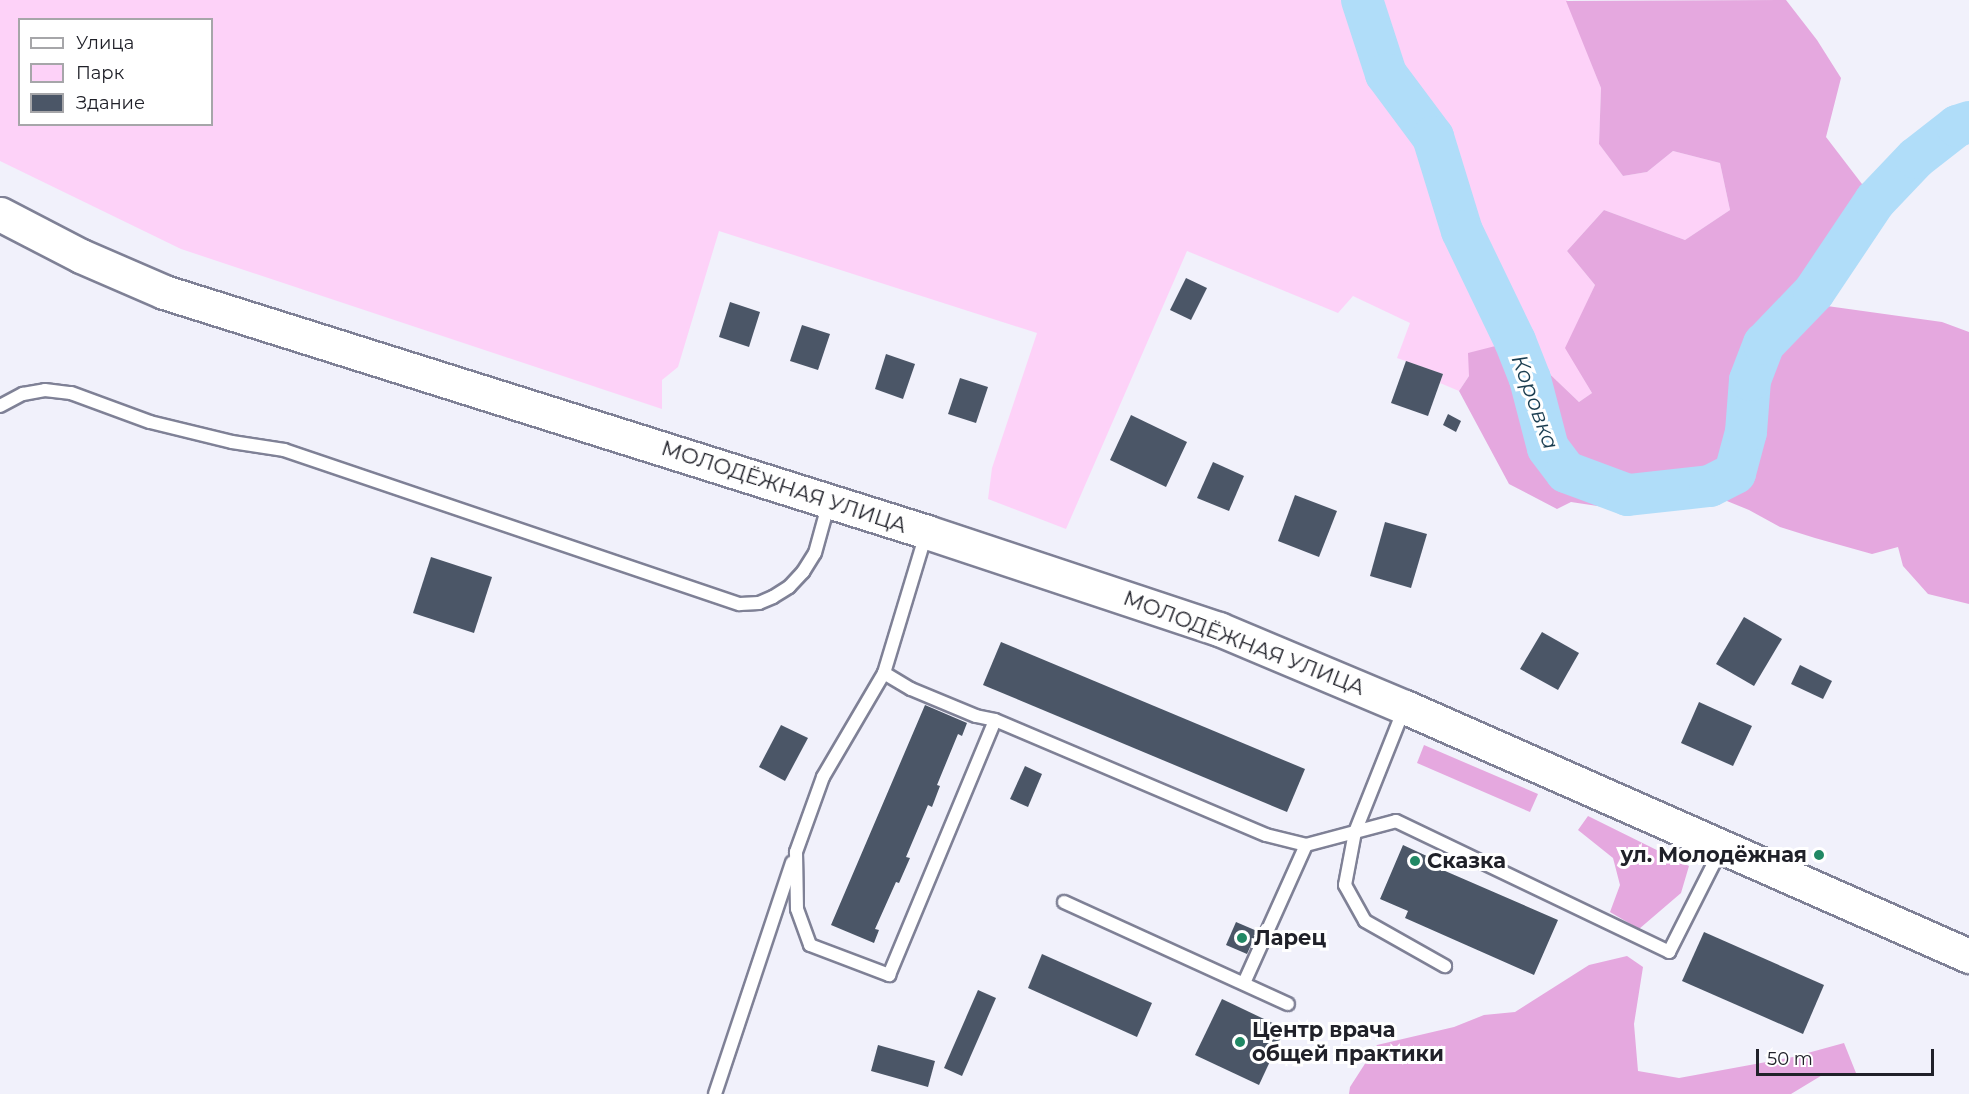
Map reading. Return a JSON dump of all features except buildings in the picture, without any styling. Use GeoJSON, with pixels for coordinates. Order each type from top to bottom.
{"type":"FeatureCollection","features":[{"type":"Feature","properties":{"kind":"main road","name":"МОЛОДЁЖНАЯ УЛИЦА"},"geometry":{"type":"LineString","coordinates":[[0,214],[81,256],[164,292],[830,501],[1219,629],[1405,707],[1969,956]]}},
{"type":"Feature","properties":{"kind":"lane"},"geometry":{"type":"LineString","coordinates":[[0,406],[23,394],[45,390],[71,393],[150,422],[232,442],[284,450],[740,604],[759,603],[773,597],[789,587],[803,572],[815,553],[830,501]]}},
{"type":"Feature","properties":{"kind":"lane"},"geometry":{"type":"LineString","coordinates":[[715,1094],[795,852],[824,777],[885,673],[927,532]]}},
{"type":"Feature","properties":{"kind":"lane"},"geometry":{"type":"LineString","coordinates":[[885,673],[911,689],[976,716],[995,720],[1266,835],[1306,845],[1396,821],[1670,952],[1722,847]]}},
{"type":"Feature","properties":{"kind":"lane"},"geometry":{"type":"LineString","coordinates":[[1405,707],[1355,832],[1345,885],[1365,921],[1445,966]]}},
{"type":"Feature","properties":{"kind":"lane"},"geometry":{"type":"LineString","coordinates":[[795,852],[797,909],[810,945],[889,975],[995,720]]}},
{"type":"Feature","properties":{"kind":"lane"},"geometry":{"type":"LineString","coordinates":[[1244,983],[1306,845]]}},
{"type":"Feature","properties":{"kind":"lane"},"geometry":{"type":"LineString","coordinates":[[1064,902],[1288,1004]]}},
{"type":"Feature","properties":{"kind":"green space"},"geometry":{"type":"Polygon","coordinates":[[[0,0],[1567,0],[1601,88],[1599,144],[1623,176],[1647,172],[1673,151],[1720,163],[1730,210],[1685,240],[1604,210],[1567,251],[1595,285],[1566,348],[1592,393],[1579,402],[1515,341],[1469,376],[1459,391],[1440,383],[1443,374],[1397,358],[1410,323],[1353,296],[1338,313],[1187,251],[1066,529],[988,499],[992,468],[1037,333],[719,231],[678,367],[662,380],[662,409],[181,249],[0,161],[0,0]]]}},
{"type":"Feature","properties":{"kind":"shaded area"},"geometry":{"type":"Polygon","coordinates":[[[1786,0],[1817,40],[1841,78],[1826,137],[1875,201],[1855,196],[1800,293],[1827,306],[1942,322],[1969,332],[1969,604],[1928,594],[1903,566],[1898,547],[1872,554],[1815,538],[1780,527],[1749,510],[1700,490],[1674,508],[1624,510],[1571,502],[1557,509],[1509,484],[1459,391],[1469,376],[1468,353],[1515,341],[1579,402],[1592,393],[1565,348],[1595,285],[1567,251],[1604,210],[1685,240],[1730,210],[1720,163],[1673,151],[1647,172],[1623,176],[1599,144],[1601,88],[1566,1],[1786,0]]]}},
{"type":"Feature","properties":{"kind":"shaded area"},"geometry":{"type":"Polygon","coordinates":[[[1424,745],[1538,794],[1530,812],[1417,763],[1424,745]]]}},
{"type":"Feature","properties":{"kind":"shaded area"},"geometry":{"type":"Polygon","coordinates":[[[1588,816],[1689,866],[1681,893],[1639,929],[1610,912],[1620,885],[1613,858],[1578,830],[1588,816]]]}},
{"type":"Feature","properties":{"kind":"shaded area"},"geometry":{"type":"Polygon","coordinates":[[[1627,956],[1643,967],[1634,1024],[1638,1071],[1679,1078],[1793,1057],[1844,1043],[1856,1073],[1824,1074],[1791,1094],[1349,1094],[1350,1087],[1377,1045],[1454,1027],[1484,1015],[1515,1012],[1589,965],[1627,956]]]}},
{"type":"Feature","properties":{"kind":"waterway","name":"Коровка"},"geometry":{"type":"LineString","coordinates":[[1362,0],[1386,74],[1433,137],[1462,231],[1515,341],[1530,379],[1548,448],[1566,472],[1628,495],[1710,486],[1735,473],[1746,432],[1750,380],[1764,344],[1814,292],[1875,201],[1916,158],[1957,126],[1969,122]]}},
{"type":"Feature","properties":{"kind":"place","name":"ул. Молодёжная"},"geometry":{"type":"Point","coordinates":[1819,855]}},
{"type":"Feature","properties":{"kind":"place","name":"Сказка"},"geometry":{"type":"Point","coordinates":[1415,861]}},
{"type":"Feature","properties":{"kind":"place","name":"Ларец"},"geometry":{"type":"Point","coordinates":[1242,938]}},
{"type":"Feature","properties":{"kind":"place","name":"Центр врача общей практики"},"geometry":{"type":"Point","coordinates":[1240,1042]}}]}
